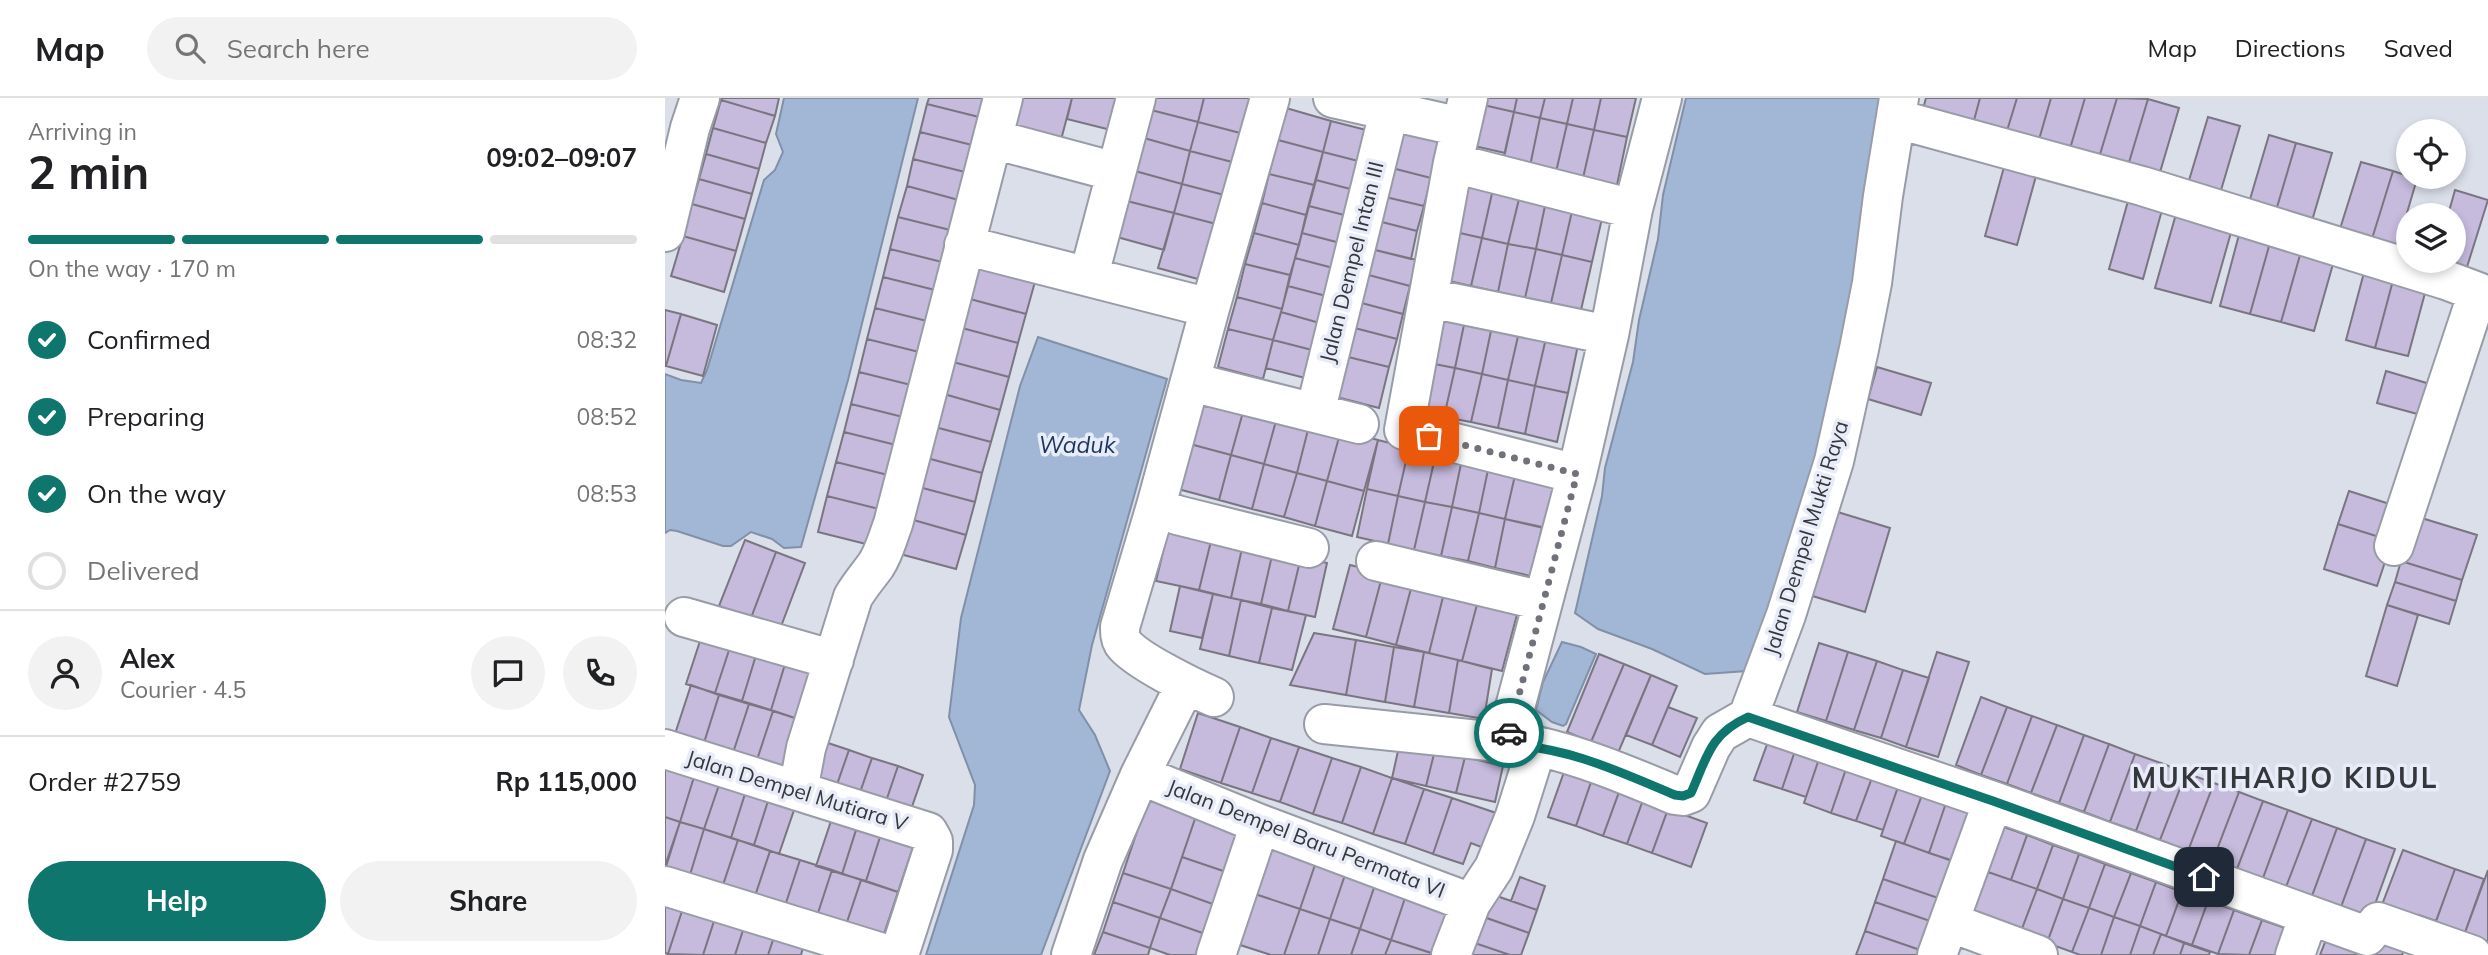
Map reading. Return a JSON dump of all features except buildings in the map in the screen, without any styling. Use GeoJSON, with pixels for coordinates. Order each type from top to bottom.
{"type":"FeatureCollection","features":[{"type":"Feature","properties":{"kind":"street"},"geometry":{"type":"LineString","coordinates":[[798,791],[806,748],[853,597],[862,580],[875,566],[893,523],[1003,98]]}},
{"type":"Feature","properties":{"kind":"street"},"geometry":{"type":"LineString","coordinates":[[1089,275],[1136,98]]}},
{"type":"Feature","properties":{"kind":"street"},"geometry":{"type":"LineString","coordinates":[[1071,955],[1103,860],[1140,775],[1199,691],[1128,649],[1121,639],[1120,627],[1271,98]]}},
{"type":"Feature","properties":{"kind":"street"},"geometry":{"type":"LineString","coordinates":[[1333,98],[1461,129],[1633,209]]}},
{"type":"Feature","properties":{"kind":"street"},"geometry":{"type":"LineString","coordinates":[[1451,955],[1471,903],[1494,868],[1515,816],[1518,737],[1543,601],[1577,474],[1609,335],[1633,209],[1661,98]]}},
{"type":"Feature","properties":{"kind":"street"},"geometry":{"type":"LineString","coordinates":[[1898,108],[2446,280],[2483,294],[2393,546]]}},
{"type":"Feature","properties":{"kind":"street","name":"Jalan Dempel Mukti Raya"},"geometry":{"type":"LineString","coordinates":[[1748,717],[1786,615],[1834,461],[1872,283],[1898,108]]}},
{"type":"Feature","properties":{"kind":"street","name":"Jalan Dempel Intan III"},"geometry":{"type":"LineString","coordinates":[[1315,413],[1389,112]]}},
{"type":"Feature","properties":{"kind":"street"},"geometry":{"type":"LineString","coordinates":[[665,232],[685,115]]}},
{"type":"Feature","properties":{"kind":"street"},"geometry":{"type":"LineString","coordinates":[[1461,129],[1404,430],[1577,474]]}},
{"type":"Feature","properties":{"kind":"street"},"geometry":{"type":"LineString","coordinates":[[993,139],[1116,172]]}},
{"type":"Feature","properties":{"kind":"street"},"geometry":{"type":"LineString","coordinates":[[964,245],[1210,308]]}},
{"type":"Feature","properties":{"kind":"street"},"geometry":{"type":"LineString","coordinates":[[1429,298],[1609,335]]}},
{"type":"Feature","properties":{"kind":"street"},"geometry":{"type":"LineString","coordinates":[[1191,382],[1359,424]]}},
{"type":"Feature","properties":{"kind":"street"},"geometry":{"type":"LineString","coordinates":[[1156,506],[1177,515],[1309,548]]}},
{"type":"Feature","properties":{"kind":"street"},"geometry":{"type":"LineString","coordinates":[[1376,561],[1543,601]]}},
{"type":"Feature","properties":{"kind":"street"},"geometry":{"type":"LineString","coordinates":[[684,617],[834,660]]}},
{"type":"Feature","properties":{"kind":"street"},"geometry":{"type":"LineString","coordinates":[[1324,724],[1518,737],[1608,766],[1683,796],[1691,793],[1720,733],[1748,717],[1993,801],[2367,936],[2378,922],[2472,955]]}},
{"type":"Feature","properties":{"kind":"street","name":"Jalan Dempel Mutiara V"},"geometry":{"type":"LineString","coordinates":[[665,750],[928,832],[933,841],[933,850],[899,955]]}},
{"type":"Feature","properties":{"kind":"street","name":"Jalan Dempel Baru Permata VI"},"geometry":{"type":"LineString","coordinates":[[1140,775],[1260,824],[1471,903]]}},
{"type":"Feature","properties":{"kind":"street"},"geometry":{"type":"LineString","coordinates":[[1993,801],[1943,939],[2038,955]]}},
{"type":"Feature","properties":{"kind":"street"},"geometry":{"type":"LineString","coordinates":[[1216,955],[1260,824]]}},
{"type":"Feature","properties":{"kind":"street"},"geometry":{"type":"LineString","coordinates":[[665,886],[889,955]]}},
{"type":"Feature","properties":{"kind":"street"},"geometry":{"type":"LineString","coordinates":[[2295,955],[2309,915]]}},
{"type":"Feature","properties":{"kind":"water"},"geometry":{"type":"Polygon","coordinates":[[[784,98],[918,98],[848,380],[801,547],[784,548],[772,539],[751,532],[731,546],[723,546],[677,531],[670,530],[665,533],[665,374],[701,383],[707,370],[764,180],[775,170],[783,152],[776,134],[784,98]]]}},
{"type":"Feature","properties":{"kind":"water"},"geometry":{"type":"Polygon","coordinates":[[[1686,98],[1889,98],[1836,425],[1747,671],[1705,674],[1652,649],[1598,629],[1575,613],[1602,496],[1605,468],[1633,362],[1639,320],[1658,239],[1663,195],[1686,98]]]}},
{"type":"Feature","properties":{"kind":"water","name":"Waduk"},"geometry":{"type":"Polygon","coordinates":[[[1038,337],[1167,379],[1092,645],[1079,710],[1095,735],[1110,771],[1041,955],[926,955],[974,805],[975,785],[949,717],[961,618],[1020,386],[1038,337]]]}},
{"type":"Feature","properties":{"kind":"water"},"geometry":{"type":"Polygon","coordinates":[[[1562,642],[1596,654],[1563,726],[1552,722],[1536,710],[1543,682],[1562,642]]]}},
{"type":"Feature","properties":{"kind":"way so far"},"geometry":{"type":"LineString","coordinates":[[1429,436],[1577,474],[1509,733]]}},
{"type":"Feature","properties":{"kind":"district","name":"MUKTIHARJO KIDUL"},"geometry":{"type":"Point","coordinates":[2285,778]}},
{"type":"Feature","properties":{"kind":"route"},"geometry":{"type":"LineString","coordinates":[[1509,733],[1505,745],[1537,746],[1565,752],[1683,796],[1691,793],[1720,733],[1748,717],[2204,877]]}}]}
